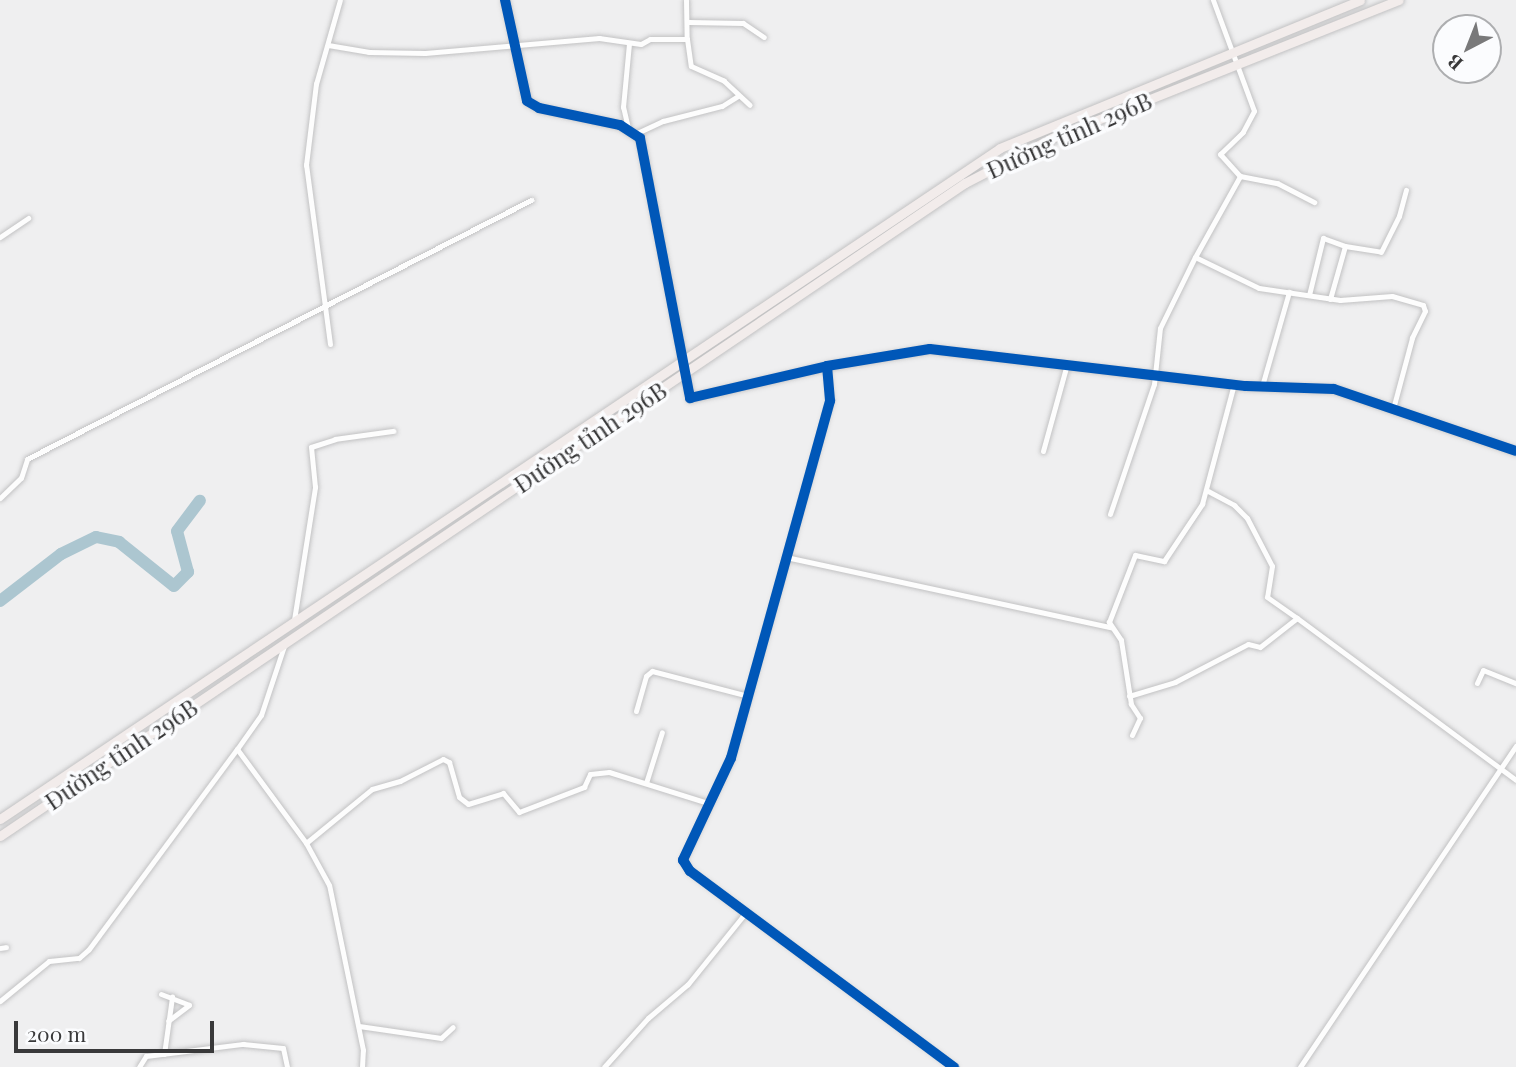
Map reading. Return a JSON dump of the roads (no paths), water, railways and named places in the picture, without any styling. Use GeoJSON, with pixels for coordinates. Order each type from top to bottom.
{"type":"FeatureCollection","features":[{"type":"Feature","properties":{"kind":"main road","name":"Đường tỉnh 296B"},"geometry":{"type":"LineString","coordinates":[[0,819],[1000,148],[1232,50],[1360,0]]}},
{"type":"Feature","properties":{"kind":"main road","name":"Đường tỉnh 296B"},"geometry":{"type":"LineString","coordinates":[[0,836],[1003,161],[1398,0]]}},
{"type":"Feature","properties":{"kind":"street"},"geometry":{"type":"LineString","coordinates":[[330,344],[306,165],[316,85],[340,0]]}},
{"type":"Feature","properties":{"kind":"street"},"geometry":{"type":"LineString","coordinates":[[505,0],[525,96],[533,106],[628,128],[637,133],[644,152],[690,398],[827,366],[930,348],[1234,384],[1334,389],[1516,452]]}},
{"type":"Feature","properties":{"kind":"street"},"geometry":{"type":"LineString","coordinates":[[686,0],[690,22],[687,39],[691,66],[724,81],[750,105]]}},
{"type":"Feature","properties":{"kind":"street"},"geometry":{"type":"LineString","coordinates":[[1213,0],[1254,111],[1243,132],[1220,154],[1240,176],[1277,183],[1314,202]]}},
{"type":"Feature","properties":{"kind":"street"},"geometry":{"type":"LineString","coordinates":[[690,22],[743,23],[764,37]]}},
{"type":"Feature","properties":{"kind":"street"},"geometry":{"type":"LineString","coordinates":[[328,45],[369,52],[515,47],[599,38],[629,43],[687,39]]}},
{"type":"Feature","properties":{"kind":"street"},"geometry":{"type":"LineString","coordinates":[[628,128],[623,107],[629,43]]}},
{"type":"Feature","properties":{"kind":"street"},"geometry":{"type":"LineString","coordinates":[[637,133],[663,121],[722,106],[738,96]]}},
{"type":"Feature","properties":{"kind":"street"},"geometry":{"type":"LineString","coordinates":[[1110,514],[1156,374],[1160,328],[1240,176]]}},
{"type":"Feature","properties":{"kind":"street"},"geometry":{"type":"LineString","coordinates":[[1309,295],[1323,238],[1345,246],[1381,252],[1399,216],[1406,190]]}},
{"type":"Feature","properties":{"kind":"street"},"geometry":{"type":"LineString","coordinates":[[0,498],[21,478],[27,459],[531,200]]}},
{"type":"Feature","properties":{"kind":"street"},"geometry":{"type":"LineString","coordinates":[[0,237],[28,218]]}},
{"type":"Feature","properties":{"kind":"street"},"geometry":{"type":"LineString","coordinates":[[1330,299],[1345,246]]}},
{"type":"Feature","properties":{"kind":"street"},"geometry":{"type":"LineString","coordinates":[[1195,257],[1259,288],[1330,299],[1392,296],[1425,308],[1412,338],[1393,409]]}},
{"type":"Feature","properties":{"kind":"street"},"geometry":{"type":"LineString","coordinates":[[1262,386],[1289,292]]}},
{"type":"Feature","properties":{"kind":"street"},"geometry":{"type":"LineString","coordinates":[[1043,451],[1067,364]]}},
{"type":"Feature","properties":{"kind":"street"},"geometry":{"type":"LineString","coordinates":[[827,366],[830,401],[748,696],[726,771],[708,803],[683,860],[690,871],[954,1067]]}},
{"type":"Feature","properties":{"kind":"street"},"geometry":{"type":"LineString","coordinates":[[1111,627],[1117,597],[1135,555],[1164,561],[1208,491],[1234,384]]}},
{"type":"Feature","properties":{"kind":"street"},"geometry":{"type":"LineString","coordinates":[[294,620],[315,487],[311,447],[335,439],[393,431]]}},
{"type":"Feature","properties":{"kind":"street"},"geometry":{"type":"LineString","coordinates":[[1208,491],[1234,505],[1247,519],[1272,566],[1267,597],[1516,780]]}},
{"type":"Feature","properties":{"kind":"street"},"geometry":{"type":"LineString","coordinates":[[786,557],[1111,627],[1121,640],[1129,696],[1140,718],[1132,735]]}},
{"type":"Feature","properties":{"kind":"street"},"geometry":{"type":"LineString","coordinates":[[1129,696],[1175,682],[1248,644],[1260,646],[1297,618]]}},
{"type":"Feature","properties":{"kind":"street"},"geometry":{"type":"LineString","coordinates":[[0,1001],[49,961],[79,958],[89,949],[265,707],[285,645]]}},
{"type":"Feature","properties":{"kind":"street"},"geometry":{"type":"LineString","coordinates":[[1478,683],[1484,670],[1516,683]]}},
{"type":"Feature","properties":{"kind":"street"},"geometry":{"type":"LineString","coordinates":[[636,711],[646,676],[652,671],[748,696]]}},
{"type":"Feature","properties":{"kind":"street"},"geometry":{"type":"LineString","coordinates":[[646,783],[662,732]]}},
{"type":"Feature","properties":{"kind":"street"},"geometry":{"type":"LineString","coordinates":[[1300,1067],[1516,746]]}},
{"type":"Feature","properties":{"kind":"street"},"geometry":{"type":"LineString","coordinates":[[237,749],[306,843],[329,885],[359,1026],[362,1067]]}},
{"type":"Feature","properties":{"kind":"street"},"geometry":{"type":"LineString","coordinates":[[306,843],[377,786],[400,782],[443,759],[449,762],[463,802],[503,793],[517,812],[584,787],[590,774],[610,772],[708,803]]}},
{"type":"Feature","properties":{"kind":"street"},"geometry":{"type":"LineString","coordinates":[[604,1067],[648,1018],[688,984],[746,912]]}},
{"type":"Feature","properties":{"kind":"street"},"geometry":{"type":"LineString","coordinates":[[161,994],[189,1005],[167,1021]]}},
{"type":"Feature","properties":{"kind":"street"},"geometry":{"type":"LineString","coordinates":[[164,1054],[172,998]]}},
{"type":"Feature","properties":{"kind":"street"},"geometry":{"type":"LineString","coordinates":[[359,1026],[441,1038],[453,1027]]}},
{"type":"Feature","properties":{"kind":"street"},"geometry":{"type":"LineString","coordinates":[[139,1067],[146,1056],[225,1044],[276,1047],[284,1050],[287,1067]]}},
{"type":"Feature","properties":{"kind":"waterway"},"geometry":{"type":"LineString","coordinates":[[0,601],[61,554],[96,537],[119,542],[174,586],[188,572],[177,531],[200,501]]}}]}
